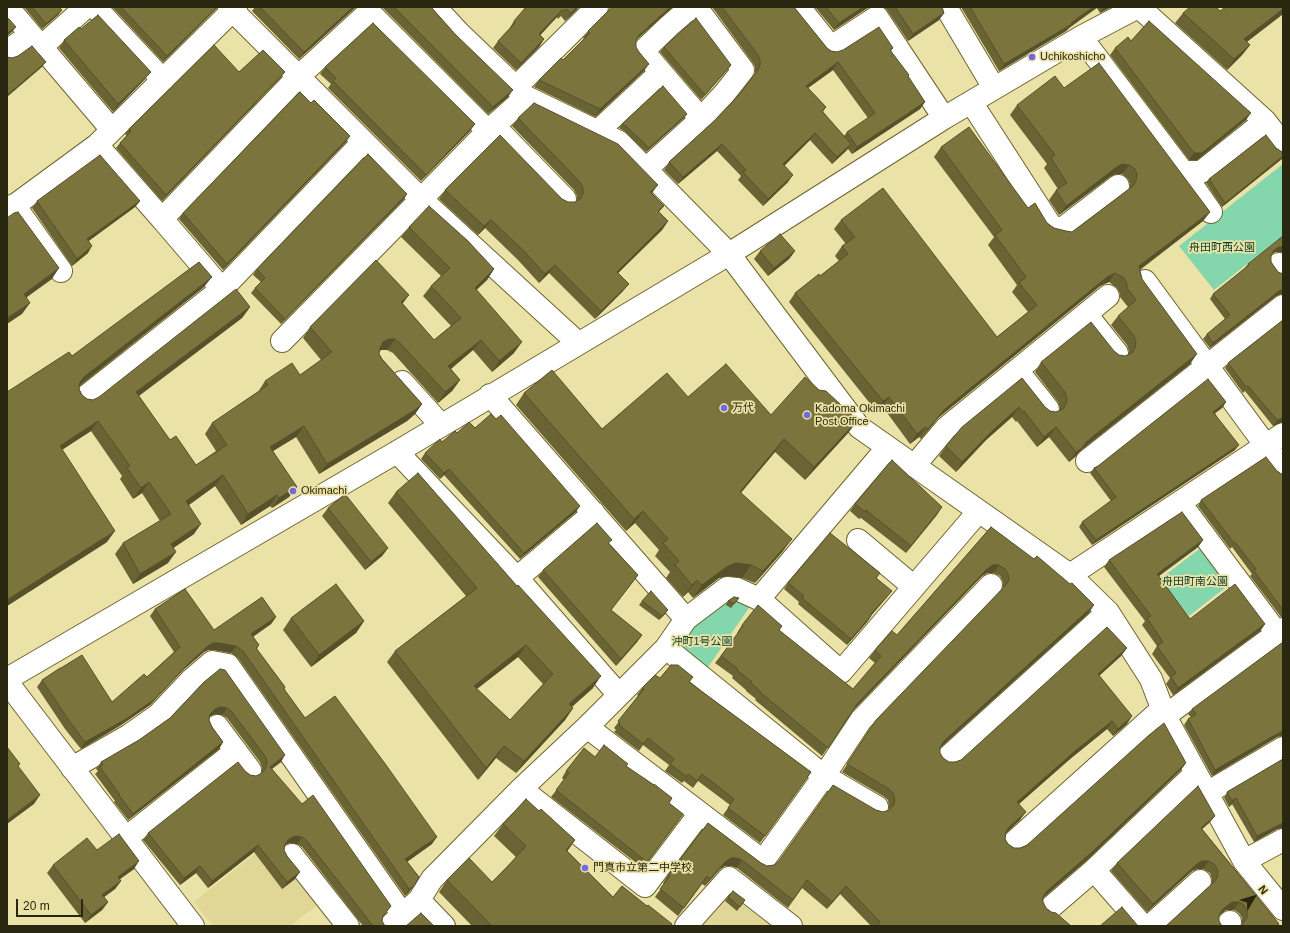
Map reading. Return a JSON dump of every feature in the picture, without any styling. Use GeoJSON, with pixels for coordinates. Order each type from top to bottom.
{"type":"FeatureCollection","features":[{"type":"Feature","properties":{"kind":"street"},"geometry":{"type":"LineString","coordinates":[[7,51],[36,41],[86,7]]}},
{"type":"Feature","properties":{"kind":"street"},"geometry":{"type":"LineString","coordinates":[[95,7],[163,80]]}},
{"type":"Feature","properties":{"kind":"street"},"geometry":{"type":"LineString","coordinates":[[435,7],[459,33],[521,92],[619,142],[729,254],[859,427],[1070,575],[1108,612],[1151,679],[1164,712],[1244,861],[1283,909]]}},
{"type":"Feature","properties":{"kind":"street"},"geometry":{"type":"LineString","coordinates":[[282,341],[491,129],[521,92],[597,7]]}},
{"type":"Feature","properties":{"kind":"street"},"geometry":{"type":"LineString","coordinates":[[692,7],[669,26],[643,51],[701,119]]}},
{"type":"Feature","properties":{"kind":"street"},"geometry":{"type":"LineString","coordinates":[[646,169],[701,119],[743,70],[696,7]]}},
{"type":"Feature","properties":{"kind":"street"},"geometry":{"type":"LineString","coordinates":[[799,7],[831,47],[877,17],[944,118]]}},
{"type":"Feature","properties":{"kind":"street"},"geometry":{"type":"LineString","coordinates":[[946,7],[994,88]]}},
{"type":"Feature","properties":{"kind":"street"},"geometry":{"type":"LineString","coordinates":[[193,926],[72,768],[7,680],[397,452],[490,395],[729,254],[994,88],[1081,37],[1139,7],[1265,121],[1283,144]]}},
{"type":"Feature","properties":{"kind":"street"},"geometry":{"type":"LineString","coordinates":[[61,271],[10,208],[105,137],[233,8],[298,77],[421,199],[578,343]]}},
{"type":"Feature","properties":{"kind":"street"},"geometry":{"type":"LineString","coordinates":[[7,12],[10,10],[36,41],[162,219],[222,289]]}},
{"type":"Feature","properties":{"kind":"street"},"geometry":{"type":"LineString","coordinates":[[162,219],[298,77],[369,12],[565,199]]}},
{"type":"Feature","properties":{"kind":"street"},"geometry":{"type":"LineString","coordinates":[[1081,37],[1183,172],[1211,212]]}},
{"type":"Feature","properties":{"kind":"street"},"geometry":{"type":"LineString","coordinates":[[598,131],[661,72]]}},
{"type":"Feature","properties":{"kind":"street"},"geometry":{"type":"LineString","coordinates":[[971,102],[1051,226],[1062,229],[1118,186]]}},
{"type":"Feature","properties":{"kind":"street"},"geometry":{"type":"LineString","coordinates":[[1183,172],[1201,172],[1265,121]]}},
{"type":"Feature","properties":{"kind":"street"},"geometry":{"type":"LineString","coordinates":[[84,398],[222,289],[364,142]]}},
{"type":"Feature","properties":{"kind":"street"},"geometry":{"type":"LineString","coordinates":[[1145,281],[1207,366],[1274,440],[1283,469]]}},
{"type":"Feature","properties":{"kind":"street"},"geometry":{"type":"LineString","coordinates":[[914,466],[946,428],[1108,296]]}},
{"type":"Feature","properties":{"kind":"street"},"geometry":{"type":"LineString","coordinates":[[1087,461],[1283,306]]}},
{"type":"Feature","properties":{"kind":"street"},"geometry":{"type":"LineString","coordinates":[[1086,314],[1117,354]]}},
{"type":"Feature","properties":{"kind":"street"},"geometry":{"type":"LineString","coordinates":[[389,367],[441,425]]}},
{"type":"Feature","properties":{"kind":"street"},"geometry":{"type":"LineString","coordinates":[[1017,370],[1048,409]]}},
{"type":"Feature","properties":{"kind":"street"},"geometry":{"type":"LineString","coordinates":[[490,395],[686,619]]}},
{"type":"Feature","properties":{"kind":"street"},"geometry":{"type":"LineString","coordinates":[[1070,575],[1274,440]]}},
{"type":"Feature","properties":{"kind":"street"},"geometry":{"type":"LineString","coordinates":[[759,599],[887,448]]}},
{"type":"Feature","properties":{"kind":"street"},"geometry":{"type":"LineString","coordinates":[[397,452],[517,578],[619,695]]}},
{"type":"Feature","properties":{"kind":"street"},"geometry":{"type":"LineString","coordinates":[[1012,844],[1164,712],[1280,631],[1180,503]]}},
{"type":"Feature","properties":{"kind":"street"},"geometry":{"type":"LineString","coordinates":[[72,768],[128,736],[158,715],[191,680],[212,662],[228,665],[396,920],[419,900],[432,879],[521,789],[587,727],[666,648],[686,619],[727,588],[737,589],[759,599],[841,672],[979,511]]}},
{"type":"Feature","properties":{"kind":"street"},"geometry":{"type":"LineString","coordinates":[[517,578],[594,513]]}},
{"type":"Feature","properties":{"kind":"street"},"geometry":{"type":"LineString","coordinates":[[858,540],[914,587]]}},
{"type":"Feature","properties":{"kind":"street"},"geometry":{"type":"LineString","coordinates":[[587,727],[763,861],[824,776],[861,720],[992,585]]}},
{"type":"Feature","properties":{"kind":"street"},"geometry":{"type":"LineString","coordinates":[[947,758],[1108,612]]}},
{"type":"Feature","properties":{"kind":"street"},"geometry":{"type":"LineString","coordinates":[[666,648],[824,776],[877,807]]}},
{"type":"Feature","properties":{"kind":"street"},"geometry":{"type":"LineString","coordinates":[[217,726],[250,770]]}},
{"type":"Feature","properties":{"kind":"street"},"geometry":{"type":"LineString","coordinates":[[1207,793],[1283,748]]}},
{"type":"Feature","properties":{"kind":"street"},"geometry":{"type":"LineString","coordinates":[[126,838],[236,751]]}},
{"type":"Feature","properties":{"kind":"street"},"geometry":{"type":"LineString","coordinates":[[1050,908],[1094,870],[1196,773]]}},
{"type":"Feature","properties":{"kind":"street"},"geometry":{"type":"LineString","coordinates":[[521,789],[646,897],[700,813]]}},
{"type":"Feature","properties":{"kind":"street"},"geometry":{"type":"LineString","coordinates":[[1244,861],[1283,840]]}},
{"type":"Feature","properties":{"kind":"street"},"geometry":{"type":"LineString","coordinates":[[292,855],[348,926]]}},
{"type":"Feature","properties":{"kind":"street"},"geometry":{"type":"LineString","coordinates":[[1094,870],[1143,926]]}},
{"type":"Feature","properties":{"kind":"street"},"geometry":{"type":"LineString","coordinates":[[674,924],[730,878],[791,926]]}},
{"type":"Feature","properties":{"kind":"street"},"geometry":{"type":"LineString","coordinates":[[1150,926],[1200,881]]}},
{"type":"Feature","properties":{"kind":"street"},"geometry":{"type":"LineString","coordinates":[[419,900],[444,926]]}},
{"type":"Feature","properties":{"kind":"shaded area"},"geometry":{"type":"Polygon","coordinates":[[[271,841],[320,903],[290,926],[213,926],[194,902],[271,841]]]}},
{"type":"Feature","properties":{"kind":"shaded area"},"geometry":{"type":"Polygon","coordinates":[[[725,891],[771,926],[694,926],[725,891]]]}},
{"type":"Feature","properties":{"kind":"green space","name":"舟田町西公園"},"geometry":{"type":"Polygon","coordinates":[[[1283,164],[1283,236],[1214,290],[1179,246],[1283,164]]]}},
{"type":"Feature","properties":{"kind":"green space","name":"舟田町南公園"},"geometry":{"type":"Polygon","coordinates":[[[1202,547],[1230,584],[1189,616],[1160,579],[1202,547]]]}},
{"type":"Feature","properties":{"kind":"green space","name":"沖町1号公園"},"geometry":{"type":"Polygon","coordinates":[[[731,596],[751,605],[708,667],[684,654],[684,633],[731,596]]]}},
{"type":"Feature","properties":{"kind":"building"},"geometry":{"type":"Polygon","coordinates":[[[32,7],[59,7],[62,10],[46,24],[32,7]]]}},
{"type":"Feature","properties":{"kind":"building"},"geometry":{"type":"Polygon","coordinates":[[[121,7],[217,7],[167,56],[121,7]]]}},
{"type":"Feature","properties":{"kind":"building"},"geometry":{"type":"Polygon","coordinates":[[[260,7],[353,7],[304,52],[260,7]]]}},
{"type":"Feature","properties":{"kind":"building"},"geometry":{"type":"Polygon","coordinates":[[[394,7],[431,7],[455,34],[513,90],[493,107],[394,7]]]}},
{"type":"Feature","properties":{"kind":"building"},"geometry":{"type":"Polygon","coordinates":[[[526,7],[577,7],[571,13],[566,9],[564,11],[562,10],[539,34],[544,39],[521,63],[498,41],[515,23],[514,21],[526,7]]]}},
{"type":"Feature","properties":{"kind":"building"},"geometry":{"type":"Polygon","coordinates":[[[612,7],[670,7],[639,35],[636,40],[636,47],[649,64],[600,109],[539,80],[561,58],[563,60],[590,33],[588,31],[612,7]]]}},
{"type":"Feature","properties":{"kind":"building"},"geometry":{"type":"Polygon","coordinates":[[[722,7],[794,7],[827,48],[831,51],[837,52],[843,50],[879,27],[893,48],[890,50],[909,75],[908,76],[925,102],[857,147],[847,132],[875,113],[838,62],[806,86],[826,107],[822,111],[851,144],[837,157],[815,133],[783,164],[793,175],[768,199],[743,172],[746,170],[722,144],[683,177],[669,162],[714,121],[739,95],[758,70],[760,65],[758,55],[722,7]]]}},
{"type":"Feature","properties":{"kind":"building"},"geometry":{"type":"Polygon","coordinates":[[[826,7],[863,7],[839,23],[826,7]]]}},
{"type":"Feature","properties":{"kind":"building"},"geometry":{"type":"Polygon","coordinates":[[[895,7],[942,7],[944,13],[913,34],[895,7]]]}},
{"type":"Feature","properties":{"kind":"building"},"geometry":{"type":"Polygon","coordinates":[[[970,7],[1093,7],[1071,23],[1072,24],[1004,64],[970,7]]]}},
{"type":"Feature","properties":{"kind":"building"},"geometry":{"type":"Polygon","coordinates":[[[1190,7],[1216,7],[1220,11],[1226,7],[1283,7],[1283,9],[1244,39],[1250,45],[1234,59],[1183,13],[1190,7]]]}},
{"type":"Feature","properties":{"kind":"building"},"geometry":{"type":"Polygon","coordinates":[[[98,15],[151,72],[118,104],[64,40],[79,27],[81,29],[98,15]]]}},
{"type":"Feature","properties":{"kind":"building"},"geometry":{"type":"Polygon","coordinates":[[[7,18],[16,27],[7,33],[7,18]]]}},
{"type":"Feature","properties":{"kind":"building"},"geometry":{"type":"Polygon","coordinates":[[[696,18],[731,65],[705,95],[664,47],[696,18]]]}},
{"type":"Feature","properties":{"kind":"building"},"geometry":{"type":"Polygon","coordinates":[[[1149,21],[1251,113],[1202,153],[1194,153],[1115,48],[1128,37],[1131,41],[1149,21]]]}},
{"type":"Feature","properties":{"kind":"building"},"geometry":{"type":"Polygon","coordinates":[[[373,23],[475,124],[426,175],[333,81],[336,78],[325,67],[373,23]]]}},
{"type":"Feature","properties":{"kind":"building"},"geometry":{"type":"Polygon","coordinates":[[[214,45],[239,72],[263,50],[285,72],[166,195],[120,143],[131,131],[129,129],[214,45]]]}},
{"type":"Feature","properties":{"kind":"building"},"geometry":{"type":"Polygon","coordinates":[[[32,46],[46,62],[7,95],[7,57],[12,58],[18,56],[32,46]]]}},
{"type":"Feature","properties":{"kind":"building"},"geometry":{"type":"Polygon","coordinates":[[[1099,63],[1210,212],[1139,266],[1142,279],[1197,354],[1086,442],[1082,448],[1076,452],[1056,427],[1044,437],[1024,411],[1023,412],[1019,407],[992,431],[962,462],[946,446],[962,427],[1022,378],[1045,407],[1050,411],[1056,412],[1063,409],[1067,398],[1065,392],[1041,362],[1091,322],[1114,351],[1119,355],[1125,356],[1132,353],[1135,348],[1136,341],[1134,336],[1118,316],[1136,300],[1127,288],[1124,278],[1115,273],[1107,277],[945,409],[928,429],[926,427],[917,434],[889,397],[883,401],[795,293],[848,254],[842,246],[855,237],[841,220],[883,188],[997,337],[1037,305],[1019,283],[1026,277],[995,235],[1002,230],[941,147],[969,127],[1028,208],[1035,203],[1047,223],[1054,228],[1072,232],[1133,186],[1136,181],[1137,174],[1135,169],[1129,165],[1123,164],[1118,166],[1066,206],[1056,190],[1067,183],[1051,158],[1055,155],[1017,105],[1055,76],[1064,88],[1099,63]]]}},
{"type":"Feature","properties":{"kind":"building"},"geometry":{"type":"Polygon","coordinates":[[[663,86],[687,114],[649,148],[622,124],[663,86]]]}},
{"type":"Feature","properties":{"kind":"building"},"geometry":{"type":"Polygon","coordinates":[[[300,92],[311,103],[314,100],[350,136],[227,264],[183,213],[300,92]]]}},
{"type":"Feature","properties":{"kind":"building"},"geometry":{"type":"Polygon","coordinates":[[[534,103],[618,144],[658,185],[650,192],[664,206],[658,211],[668,221],[617,272],[629,284],[601,311],[555,265],[545,274],[524,251],[491,220],[484,226],[445,190],[500,135],[562,199],[568,202],[575,202],[580,199],[583,194],[583,188],[580,182],[518,118],[534,103]]]}},
{"type":"Feature","properties":{"kind":"building"},"geometry":{"type":"Polygon","coordinates":[[[1266,135],[1276,148],[1283,152],[1283,156],[1225,203],[1209,179],[1266,135]]]}},
{"type":"Feature","properties":{"kind":"building"},"geometry":{"type":"Polygon","coordinates":[[[368,154],[407,194],[285,319],[255,288],[265,278],[257,269],[368,154]]]}},
{"type":"Feature","properties":{"kind":"building"},"geometry":{"type":"Polygon","coordinates":[[[100,155],[140,201],[87,239],[92,246],[77,259],[37,201],[100,155]]]}},
{"type":"Feature","properties":{"kind":"building"},"geometry":{"type":"Polygon","coordinates":[[[429,206],[468,241],[494,269],[475,288],[522,342],[499,361],[481,340],[448,366],[460,380],[445,392],[400,343],[395,339],[389,339],[383,342],[379,354],[382,359],[422,404],[415,410],[327,464],[304,426],[270,447],[297,487],[279,498],[277,495],[248,514],[223,475],[186,501],[201,524],[171,544],[176,552],[140,574],[123,543],[171,514],[149,482],[141,488],[127,468],[130,466],[98,421],[60,446],[115,531],[7,600],[7,392],[69,352],[72,356],[199,262],[212,277],[84,377],[80,382],[79,389],[82,395],[87,399],[93,400],[99,397],[236,289],[250,307],[136,392],[170,440],[176,436],[196,465],[227,445],[212,423],[268,385],[265,381],[292,363],[300,375],[332,352],[310,327],[376,260],[409,295],[401,302],[434,340],[461,318],[431,286],[450,268],[409,227],[429,206]]]}},
{"type":"Feature","properties":{"kind":"building"},"geometry":{"type":"Polygon","coordinates":[[[18,212],[59,268],[24,294],[30,303],[7,318],[7,218],[18,212]]]}},
{"type":"Feature","properties":{"kind":"building"},"geometry":{"type":"Polygon","coordinates":[[[780,234],[795,251],[774,268],[760,251],[780,234]]]}},
{"type":"Feature","properties":{"kind":"building"},"geometry":{"type":"Polygon","coordinates":[[[1283,236],[1283,247],[1279,247],[1274,250],[1271,255],[1271,262],[1278,272],[1283,274],[1283,289],[1213,343],[1207,334],[1230,315],[1213,294],[1283,236]]]}},
{"type":"Feature","properties":{"kind":"building"},"geometry":{"type":"Polygon","coordinates":[[[1283,320],[1283,418],[1277,420],[1248,386],[1246,387],[1228,363],[1283,320]]]}},
{"type":"Feature","properties":{"kind":"building"},"geometry":{"type":"Polygon","coordinates":[[[726,364],[771,415],[805,377],[819,390],[826,391],[857,421],[814,467],[784,439],[740,492],[792,539],[763,571],[751,565],[736,563],[728,566],[702,585],[697,580],[692,585],[675,565],[679,561],[663,543],[668,539],[643,511],[634,519],[524,393],[552,370],[602,429],[667,373],[688,397],[726,364]]]}},
{"type":"Feature","properties":{"kind":"building"},"geometry":{"type":"Polygon","coordinates":[[[1208,379],[1226,402],[1213,412],[1239,445],[1096,540],[1082,522],[1116,497],[1094,468],[1208,379]]]}},
{"type":"Feature","properties":{"kind":"building"},"geometry":{"type":"Polygon","coordinates":[[[491,414],[496,419],[501,415],[580,506],[524,553],[449,469],[444,473],[425,453],[440,439],[442,442],[455,431],[457,433],[469,422],[475,428],[491,414]]]}},
{"type":"Feature","properties":{"kind":"building"},"geometry":{"type":"Polygon","coordinates":[[[1266,457],[1277,471],[1283,475],[1283,610],[1254,571],[1256,569],[1201,500],[1266,457]]]}},
{"type":"Feature","properties":{"kind":"building"},"geometry":{"type":"Polygon","coordinates":[[[892,460],[942,507],[911,546],[866,510],[865,512],[855,504],[892,460]]]}},
{"type":"Feature","properties":{"kind":"building"},"geometry":{"type":"Polygon","coordinates":[[[418,473],[517,586],[518,585],[601,676],[569,704],[573,708],[524,761],[504,746],[486,768],[395,651],[477,588],[396,492],[418,473]],[[526,645],[474,686],[510,720],[553,674],[526,645]]]}},
{"type":"Feature","properties":{"kind":"building"},"geometry":{"type":"Polygon","coordinates":[[[345,494],[388,548],[371,562],[328,508],[345,494]]]}},
{"type":"Feature","properties":{"kind":"building"},"geometry":{"type":"Polygon","coordinates":[[[1182,512],[1203,540],[1157,574],[1190,619],[1235,584],[1265,624],[1178,688],[1171,677],[1176,673],[1157,646],[1163,642],[1147,618],[1151,616],[1109,560],[1182,512]]]}},
{"type":"Feature","properties":{"kind":"building"},"geometry":{"type":"Polygon","coordinates":[[[597,523],[612,540],[608,543],[638,575],[611,610],[642,635],[621,659],[543,570],[597,523]]]}},
{"type":"Feature","properties":{"kind":"building"},"geometry":{"type":"Polygon","coordinates":[[[991,527],[1034,559],[1037,556],[1070,584],[1072,583],[1094,605],[944,741],[940,747],[940,753],[943,758],[949,762],[961,760],[1107,627],[1127,648],[1098,674],[1132,716],[1118,729],[1112,721],[1017,802],[1026,812],[1009,827],[1006,832],[1005,839],[1008,844],[1014,848],[1026,846],[1164,723],[1186,763],[1091,853],[1047,891],[1043,897],[1043,902],[1046,908],[1051,912],[1056,913],[1071,926],[877,926],[880,922],[846,886],[832,902],[807,880],[793,900],[742,860],[736,858],[731,858],[725,862],[710,879],[707,876],[684,908],[660,889],[670,876],[668,875],[708,823],[767,866],[774,865],[779,861],[833,785],[876,810],[883,812],[889,810],[893,806],[895,800],[893,793],[889,789],[847,764],[876,720],[1005,586],[1009,580],[1005,569],[999,565],[993,565],[987,569],[857,704],[828,748],[761,693],[751,683],[752,682],[737,670],[738,669],[721,656],[743,626],[742,625],[758,605],[782,626],[779,630],[853,689],[881,656],[875,650],[892,631],[897,635],[991,527]]]}},
{"type":"Feature","properties":{"kind":"building"},"geometry":{"type":"Polygon","coordinates":[[[830,533],[880,573],[876,578],[892,591],[851,639],[802,598],[804,596],[788,583],[830,533]]]}},
{"type":"Feature","properties":{"kind":"building"},"geometry":{"type":"Polygon","coordinates":[[[336,584],[364,621],[319,655],[291,618],[336,584]]]}},
{"type":"Feature","properties":{"kind":"building"},"geometry":{"type":"Polygon","coordinates":[[[185,589],[214,630],[262,597],[276,617],[251,634],[259,645],[256,648],[285,687],[284,689],[305,718],[335,696],[437,837],[405,859],[419,877],[414,886],[409,889],[243,651],[236,646],[219,643],[209,645],[187,665],[155,699],[126,719],[85,742],[42,680],[82,655],[112,702],[144,674],[147,677],[180,647],[155,609],[185,589]]]}},
{"type":"Feature","properties":{"kind":"building"},"geometry":{"type":"Polygon","coordinates":[[[651,591],[668,610],[662,616],[642,601],[651,591]]]}},
{"type":"Feature","properties":{"kind":"building"},"geometry":{"type":"Polygon","coordinates":[[[734,597],[739,598],[734,604],[728,601],[734,597]]]}},
{"type":"Feature","properties":{"kind":"building"},"geometry":{"type":"Polygon","coordinates":[[[1283,642],[1283,731],[1215,770],[1188,719],[1196,714],[1192,709],[1283,642]]]}},
{"type":"Feature","properties":{"kind":"building"},"geometry":{"type":"Polygon","coordinates":[[[671,665],[678,665],[693,677],[689,682],[811,772],[765,836],[728,808],[734,799],[702,774],[697,781],[688,774],[687,777],[670,764],[674,759],[648,738],[643,744],[619,725],[620,723],[618,721],[644,689],[642,688],[655,675],[660,678],[671,665]]]}},
{"type":"Feature","properties":{"kind":"building"},"geometry":{"type":"Polygon","coordinates":[[[220,669],[225,670],[285,755],[270,767],[302,804],[313,795],[391,906],[383,916],[382,921],[385,926],[373,926],[307,841],[302,837],[295,836],[289,839],[285,844],[284,850],[287,856],[300,872],[287,882],[258,845],[212,881],[200,866],[184,878],[148,833],[238,762],[250,775],[256,776],[262,773],[266,768],[267,761],[265,756],[232,712],[227,708],[221,707],[215,709],[210,714],[209,720],[212,727],[223,742],[133,814],[100,767],[103,765],[101,762],[139,740],[170,718],[204,682],[220,669]]]}},
{"type":"Feature","properties":{"kind":"building"},"geometry":{"type":"Polygon","coordinates":[[[604,745],[628,764],[626,766],[654,784],[672,798],[669,803],[683,814],[647,862],[556,790],[569,773],[566,771],[584,748],[595,757],[604,745]]]}},
{"type":"Feature","properties":{"kind":"building"},"geometry":{"type":"Polygon","coordinates":[[[7,747],[20,764],[18,766],[40,795],[7,820],[7,747]]]}},
{"type":"Feature","properties":{"kind":"building"},"geometry":{"type":"Polygon","coordinates":[[[1283,759],[1283,823],[1257,836],[1236,798],[1232,801],[1227,792],[1283,759]]]}},
{"type":"Feature","properties":{"kind":"building"},"geometry":{"type":"Polygon","coordinates":[[[1198,786],[1215,816],[1201,828],[1279,924],[1276,926],[1241,926],[1247,918],[1247,911],[1244,905],[1239,902],[1232,902],[1223,909],[1219,915],[1219,921],[1222,926],[1166,926],[1214,882],[1217,878],[1218,871],[1215,865],[1209,861],[1202,861],[1197,864],[1153,904],[1117,863],[1198,786]]]}},
{"type":"Feature","properties":{"kind":"building"},"geometry":{"type":"Polygon","coordinates":[[[526,799],[539,811],[541,809],[575,840],[566,850],[613,897],[622,886],[672,924],[671,926],[492,926],[447,880],[469,858],[492,882],[509,865],[526,846],[503,824],[526,799]]]}},
{"type":"Feature","properties":{"kind":"building"},"geometry":{"type":"Polygon","coordinates":[[[119,834],[139,861],[118,877],[121,881],[102,895],[108,902],[91,915],[53,865],[87,838],[97,850],[119,834]]]}},
{"type":"Feature","properties":{"kind":"building"},"geometry":{"type":"Polygon","coordinates":[[[733,891],[745,900],[740,907],[728,897],[733,891]]]}},
{"type":"Feature","properties":{"kind":"building"},"geometry":{"type":"Polygon","coordinates":[[[1122,907],[1138,926],[1100,926],[1122,907]]]}},
{"type":"Feature","properties":{"kind":"building"},"geometry":{"type":"Polygon","coordinates":[[[421,913],[434,926],[406,926],[421,913]]]}},
{"type":"Feature","properties":{"kind":"place","name":"Uchikoshicho"},"geometry":{"type":"Point","coordinates":[1032,57]}},
{"type":"Feature","properties":{"kind":"place","name":"万代"},"geometry":{"type":"Point","coordinates":[724,408]}},
{"type":"Feature","properties":{"kind":"place","name":"Kadoma Okimachi Post Office"},"geometry":{"type":"Point","coordinates":[807,415]}},
{"type":"Feature","properties":{"kind":"place","name":"Okimachi"},"geometry":{"type":"Point","coordinates":[293,491]}},
{"type":"Feature","properties":{"kind":"place","name":"門真市立第二中学校"},"geometry":{"type":"Point","coordinates":[585,868]}}]}
